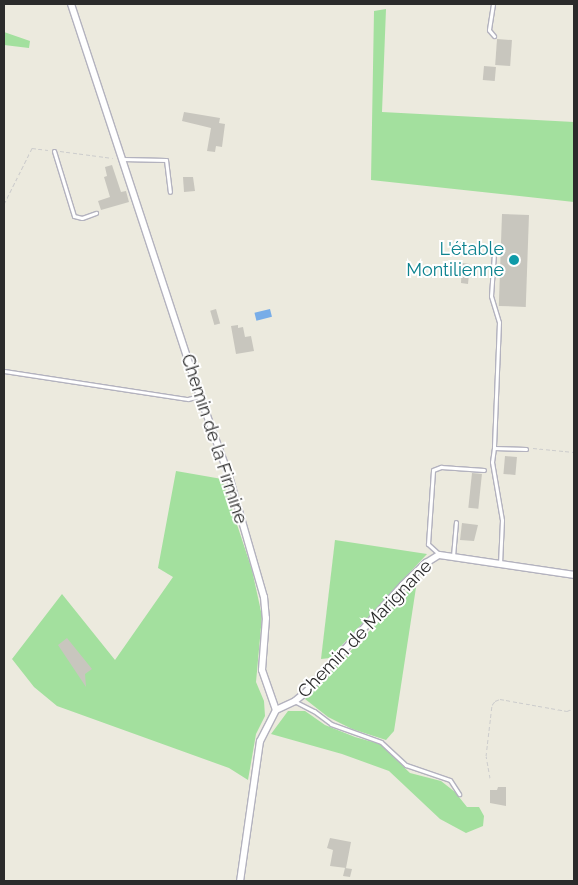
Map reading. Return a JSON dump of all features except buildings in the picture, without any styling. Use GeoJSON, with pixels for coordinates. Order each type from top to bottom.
{"type":"FeatureCollection","features":[{"type":"Feature","properties":{"kind":"street","name":"Chemin de la Firmine"},"geometry":{"type":"LineString","coordinates":[[71,4],[200,396],[229,476],[264,597],[266,618],[262,670],[276,710]]}},
{"type":"Feature","properties":{"kind":"street","name":"Chemin de Marignane"},"geometry":{"type":"LineString","coordinates":[[276,710],[295,701],[326,671],[404,585],[426,563],[439,555],[574,575]]}},
{"type":"Feature","properties":{"kind":"street"},"geometry":{"type":"LineString","coordinates":[[240,881],[260,741],[276,710]]}},
{"type":"Feature","properties":{"kind":"lane"},"geometry":{"type":"LineString","coordinates":[[493,4],[489,30],[494,36]]}},
{"type":"Feature","properties":{"kind":"lane"},"geometry":{"type":"LineString","coordinates":[[54,151],[74,216],[82,218],[96,213]]}},
{"type":"Feature","properties":{"kind":"lane"},"geometry":{"type":"LineString","coordinates":[[121,159],[166,160],[170,192]]}},
{"type":"Feature","properties":{"kind":"lane"},"geometry":{"type":"LineString","coordinates":[[494,253],[491,296],[499,322],[492,462],[502,520],[500,565]]}},
{"type":"Feature","properties":{"kind":"lane"},"geometry":{"type":"LineString","coordinates":[[4,371],[188,399],[200,396]]}},
{"type":"Feature","properties":{"kind":"lane"},"geometry":{"type":"LineString","coordinates":[[494,448],[526,449]]}},
{"type":"Feature","properties":{"kind":"lane"},"geometry":{"type":"LineString","coordinates":[[439,555],[428,544],[433,470],[441,467],[484,470]]}},
{"type":"Feature","properties":{"kind":"lane"},"geometry":{"type":"LineString","coordinates":[[453,556],[456,522]]}},
{"type":"Feature","properties":{"kind":"lane"},"geometry":{"type":"LineString","coordinates":[[295,701],[314,711],[331,724],[381,742],[406,765],[450,780],[459,794]]}},
{"type":"Feature","properties":{"kind":"path"},"geometry":{"type":"LineString","coordinates":[[526,449],[574,452]]}},
{"type":"Feature","properties":{"kind":"path"},"geometry":{"type":"LineString","coordinates":[[490,778],[486,756],[492,705],[495,701],[500,699],[567,711],[574,708]]}},
{"type":"Feature","properties":{"kind":"green space"},"geometry":{"type":"Polygon","coordinates":[[[386,9],[382,112],[574,122],[574,202],[371,180],[374,11],[386,9]]]}},
{"type":"Feature","properties":{"kind":"green space"},"geometry":{"type":"Polygon","coordinates":[[[4,32],[30,41],[29,48],[4,45],[4,32]]]}},
{"type":"Feature","properties":{"kind":"green space"},"geometry":{"type":"Polygon","coordinates":[[[176,471],[222,479],[252,570],[262,616],[256,682],[264,701],[265,716],[256,734],[248,780],[229,768],[57,706],[34,687],[12,659],[62,594],[115,660],[173,577],[158,568],[176,471]]]}},
{"type":"Feature","properties":{"kind":"green space"},"geometry":{"type":"Polygon","coordinates":[[[335,540],[427,554],[330,658],[321,659],[335,540]]]}},
{"type":"Feature","properties":{"kind":"green space"},"geometry":{"type":"Polygon","coordinates":[[[417,581],[394,731],[386,740],[352,729],[328,717],[305,699],[417,581]]]}},
{"type":"Feature","properties":{"kind":"green space"},"geometry":{"type":"Polygon","coordinates":[[[288,711],[305,711],[325,725],[355,737],[380,744],[410,773],[441,781],[455,792],[467,807],[479,807],[484,816],[483,826],[466,833],[440,819],[389,771],[342,754],[271,734],[288,711]]]}},
{"type":"Feature","properties":{"kind":"water"},"geometry":{"type":"Polygon","coordinates":[[[270,309],[272,317],[256,321],[254,313],[270,309]]]}},
{"type":"Feature","properties":{"kind":"place","name":"L'étable Montilienne"},"geometry":{"type":"Point","coordinates":[514,260]}}]}
